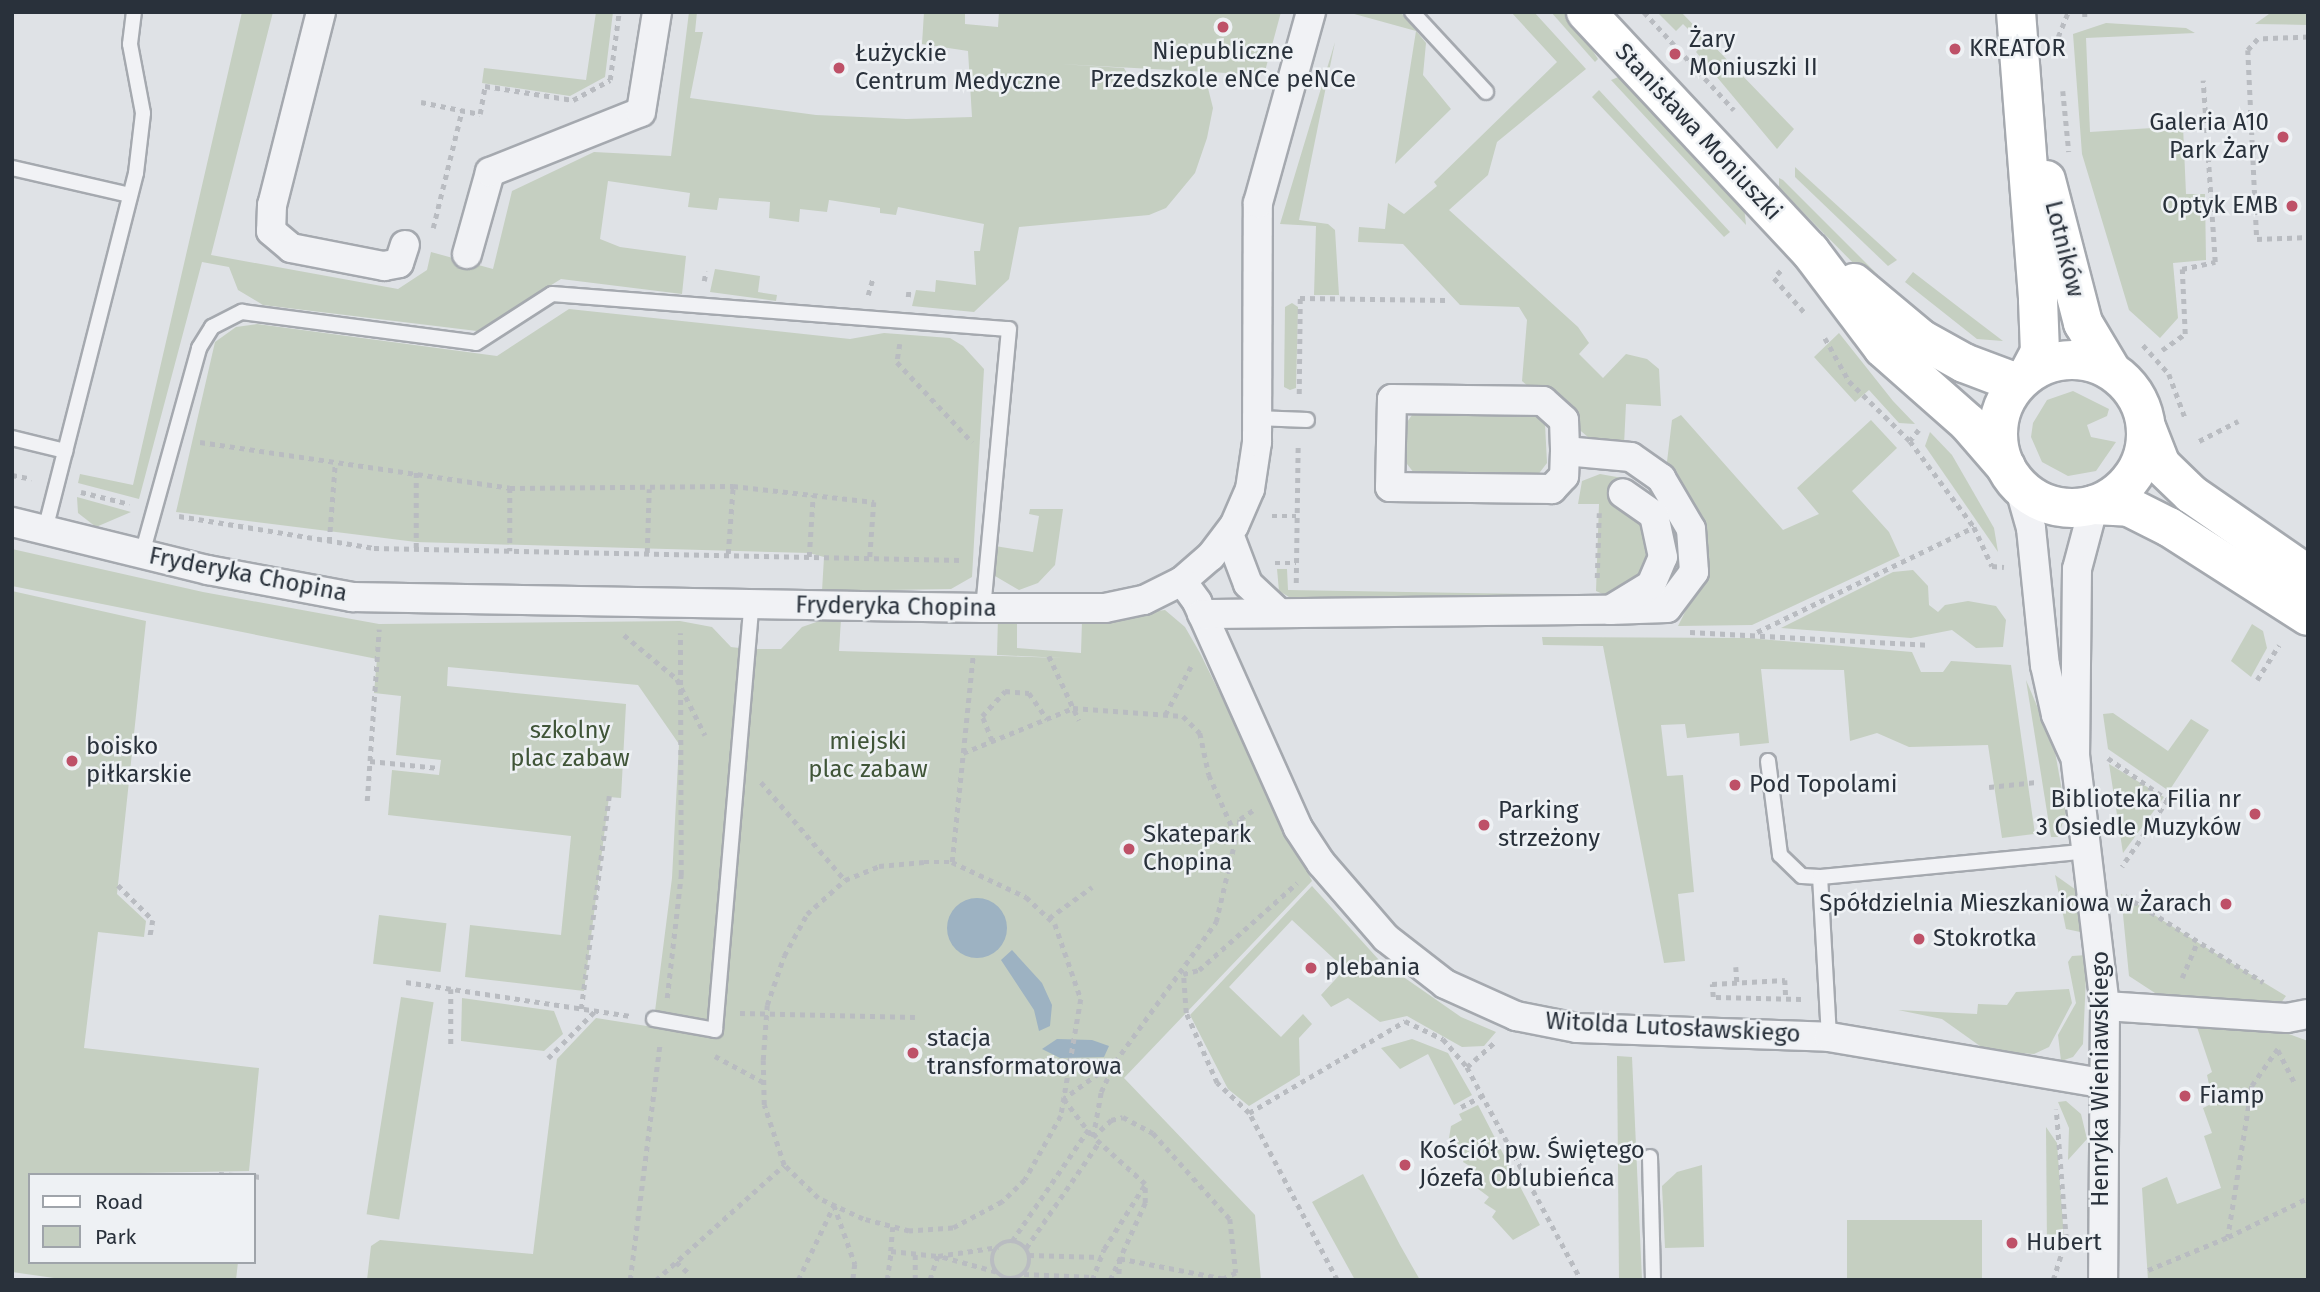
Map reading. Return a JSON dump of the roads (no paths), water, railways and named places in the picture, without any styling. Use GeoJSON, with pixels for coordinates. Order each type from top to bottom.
{"type":"FeatureCollection","features":[{"type":"Feature","properties":{"kind":"street"},"geometry":{"type":"LineString","coordinates":[[321,12],[272,205],[271,231],[291,248],[384,266],[399,263],[418,242]]}},
{"type":"Feature","properties":{"kind":"street"},"geometry":{"type":"LineString","coordinates":[[467,254],[490,172],[641,113],[657,12]]}},
{"type":"Feature","properties":{"kind":"street","name":"Fryderyka Chopina"},"geometry":{"type":"LineString","coordinates":[[12,522],[142,554],[352,597],[984,608],[1105,608],[1144,600],[1182,581],[1229,534],[1250,489],[1256,418],[1258,203],[1311,12]]}},
{"type":"Feature","properties":{"kind":"street","name":"Stanisława Moniuszki"},"geometry":{"type":"LineString","coordinates":[[1586,12],[1810,251],[1883,348],[1968,423],[2012,477]]}},
{"type":"Feature","properties":{"kind":"street","name":"Lotników"},"geometry":{"type":"LineString","coordinates":[[2016,12],[2028,122],[2040,352],[2023,378]]}},
{"type":"Feature","properties":{"kind":"street","name":"Lotników"},"geometry":{"type":"LineString","coordinates":[[2028,122],[2083,323],[2111,370]]}},
{"type":"Feature","properties":{"kind":"street","name":"Stanisława Moniuszki"},"geometry":{"type":"LineString","coordinates":[[1810,251],[1921,339],[1964,363],[2023,378]]}},
{"type":"Feature","properties":{"kind":"street"},"geometry":{"type":"LineString","coordinates":[[2087,754],[2056,715],[2045,665],[2031,528],[2012,477],[1998,423],[2023,378],[2069,359],[2111,370],[2141,404],[2146,427],[2161,465],[2191,494],[2308,575]]}},
{"type":"Feature","properties":{"kind":"street"},"geometry":{"type":"LineString","coordinates":[[1392,399],[1543,401],[1564,420],[1565,451],[1564,476],[1552,489],[1390,487],[1382,423],[1392,399]]}},
{"type":"Feature","properties":{"kind":"street"},"geometry":{"type":"LineString","coordinates":[[2094,505],[2117,494],[2134,475],[2144,452],[2146,427]]}},
{"type":"Feature","properties":{"kind":"street"},"geometry":{"type":"LineString","coordinates":[[1202,614],[1656,611],[1676,601],[1696,564],[1691,528],[1671,488],[1641,461],[1565,451]]}},
{"type":"Feature","properties":{"kind":"street"},"geometry":{"type":"LineString","coordinates":[[2012,477],[2054,506],[2129,507],[2169,527],[2308,616]]}},
{"type":"Feature","properties":{"kind":"street"},"geometry":{"type":"LineString","coordinates":[[1610,610],[1651,585],[1663,557],[1654,515],[1623,493]]}},
{"type":"Feature","properties":{"kind":"street","name":"Henryka Wieniawskiego"},"geometry":{"type":"LineString","coordinates":[[2094,505],[2077,569],[2090,851],[2105,1006],[2101,1083],[2103,1280]]}},
{"type":"Feature","properties":{"kind":"street"},"geometry":{"type":"LineString","coordinates":[[1229,534],[1248,584],[1261,603],[1278,612]]}},
{"type":"Feature","properties":{"kind":"street","name":"Witolda Lutosławskiego"},"geometry":{"type":"LineString","coordinates":[[1182,581],[1202,614],[1298,828],[1352,902],[1414,964],[1479,1002],[1547,1023],[1829,1037],[2054,1078],[2101,1083]]}},
{"type":"Feature","properties":{"kind":"street"},"geometry":{"type":"LineString","coordinates":[[2105,1006],[2295,1018],[2308,1014]]}},
{"type":"Feature","properties":{"kind":"lane"},"geometry":{"type":"LineString","coordinates":[[45,530],[130,195],[143,113],[130,44],[134,12]]}},
{"type":"Feature","properties":{"kind":"lane"},"geometry":{"type":"LineString","coordinates":[[1412,12],[1486,92]]}},
{"type":"Feature","properties":{"kind":"lane"},"geometry":{"type":"LineString","coordinates":[[12,168],[130,195]]}},
{"type":"Feature","properties":{"kind":"lane"},"geometry":{"type":"LineString","coordinates":[[142,554],[199,348],[212,327],[242,312],[476,342],[552,294],[908,313],[1009,329],[984,608]]}},
{"type":"Feature","properties":{"kind":"lane"},"geometry":{"type":"LineString","coordinates":[[1256,418],[1303,420]]}},
{"type":"Feature","properties":{"kind":"lane"},"geometry":{"type":"LineString","coordinates":[[12,438],[65,451]]}},
{"type":"Feature","properties":{"kind":"lane"},"geometry":{"type":"LineString","coordinates":[[658,1021],[715,1030],[751,606]]}},
{"type":"Feature","properties":{"kind":"lane"},"geometry":{"type":"LineString","coordinates":[[1768,761],[1780,855],[1802,876],[1821,877],[2090,851]]}},
{"type":"Feature","properties":{"kind":"lane"},"geometry":{"type":"LineString","coordinates":[[1821,877],[1829,1037]]}},
{"type":"Feature","properties":{"kind":"lane"},"geometry":{"type":"LineString","coordinates":[[1650,1157],[1653,1280]]}},
{"type":"Feature","properties":{"kind":"water"},"geometry":{"type":"Polygon","coordinates":[[[971,898],[983,898],[999,906],[1005,916],[1005,940],[999,950],[983,958],[971,958],[955,950],[947,934],[947,922],[955,906],[971,898]]]}},
{"type":"Feature","properties":{"kind":"water"},"geometry":{"type":"Polygon","coordinates":[[[1012,950],[1042,983],[1052,1005],[1050,1026],[1039,1031],[1034,1010],[1001,960],[1012,950]]]}},
{"type":"Feature","properties":{"kind":"water"},"geometry":{"type":"Polygon","coordinates":[[[1057,1039],[1092,1040],[1109,1046],[1104,1057],[1060,1058],[1042,1049],[1057,1039]]]}},
{"type":"Feature","properties":{"kind":"place","name":"Niepubliczne Przedszkole eNCe peNCe"},"geometry":{"type":"Point","coordinates":[1223,27]}},
{"type":"Feature","properties":{"kind":"place","name":"KREATOR"},"geometry":{"type":"Point","coordinates":[1955,49]}},
{"type":"Feature","properties":{"kind":"place","name":"Żary Moniuszki II"},"geometry":{"type":"Point","coordinates":[1675,54]}},
{"type":"Feature","properties":{"kind":"place","name":"Łużyckie Centrum Medyczne"},"geometry":{"type":"Point","coordinates":[839,68]}},
{"type":"Feature","properties":{"kind":"place","name":"Galeria A10 Park Żary"},"geometry":{"type":"Point","coordinates":[2283,137]}},
{"type":"Feature","properties":{"kind":"place","name":"Optyk EMB"},"geometry":{"type":"Point","coordinates":[2292,206]}},
{"type":"Feature","properties":{"kind":"place","name":"boisko piłkarskie"},"geometry":{"type":"Point","coordinates":[72,761]}},
{"type":"Feature","properties":{"kind":"place","name":"Pod Topolami"},"geometry":{"type":"Point","coordinates":[1735,785]}},
{"type":"Feature","properties":{"kind":"place","name":"Biblioteka Filia nr 3 Osiedle Muzyków"},"geometry":{"type":"Point","coordinates":[2255,814]}},
{"type":"Feature","properties":{"kind":"place","name":"Parking strzeżony"},"geometry":{"type":"Point","coordinates":[1484,825]}},
{"type":"Feature","properties":{"kind":"place","name":"Skatepark Chopina"},"geometry":{"type":"Point","coordinates":[1129,849]}},
{"type":"Feature","properties":{"kind":"place","name":"Spółdzielnia Mieszkaniowa w Żarach"},"geometry":{"type":"Point","coordinates":[2226,904]}},
{"type":"Feature","properties":{"kind":"place","name":"Stokrotka"},"geometry":{"type":"Point","coordinates":[1919,939]}},
{"type":"Feature","properties":{"kind":"place","name":"plebania"},"geometry":{"type":"Point","coordinates":[1311,968]}},
{"type":"Feature","properties":{"kind":"place","name":"stacja transformatorowa"},"geometry":{"type":"Point","coordinates":[913,1053]}},
{"type":"Feature","properties":{"kind":"place","name":"Fiamp"},"geometry":{"type":"Point","coordinates":[2185,1096]}},
{"type":"Feature","properties":{"kind":"place","name":"Kościół pw. Świętego Józefa Oblubieńca"},"geometry":{"type":"Point","coordinates":[1405,1165]}},
{"type":"Feature","properties":{"kind":"place","name":"Hubert"},"geometry":{"type":"Point","coordinates":[2012,1243]}},
{"type":"Feature","properties":{"kind":"park label","name":"szkolny plac zabaw"},"geometry":{"type":"Point","coordinates":[570,745]}},
{"type":"Feature","properties":{"kind":"park label","name":"miejski plac zabaw"},"geometry":{"type":"Point","coordinates":[868,756]}}]}
